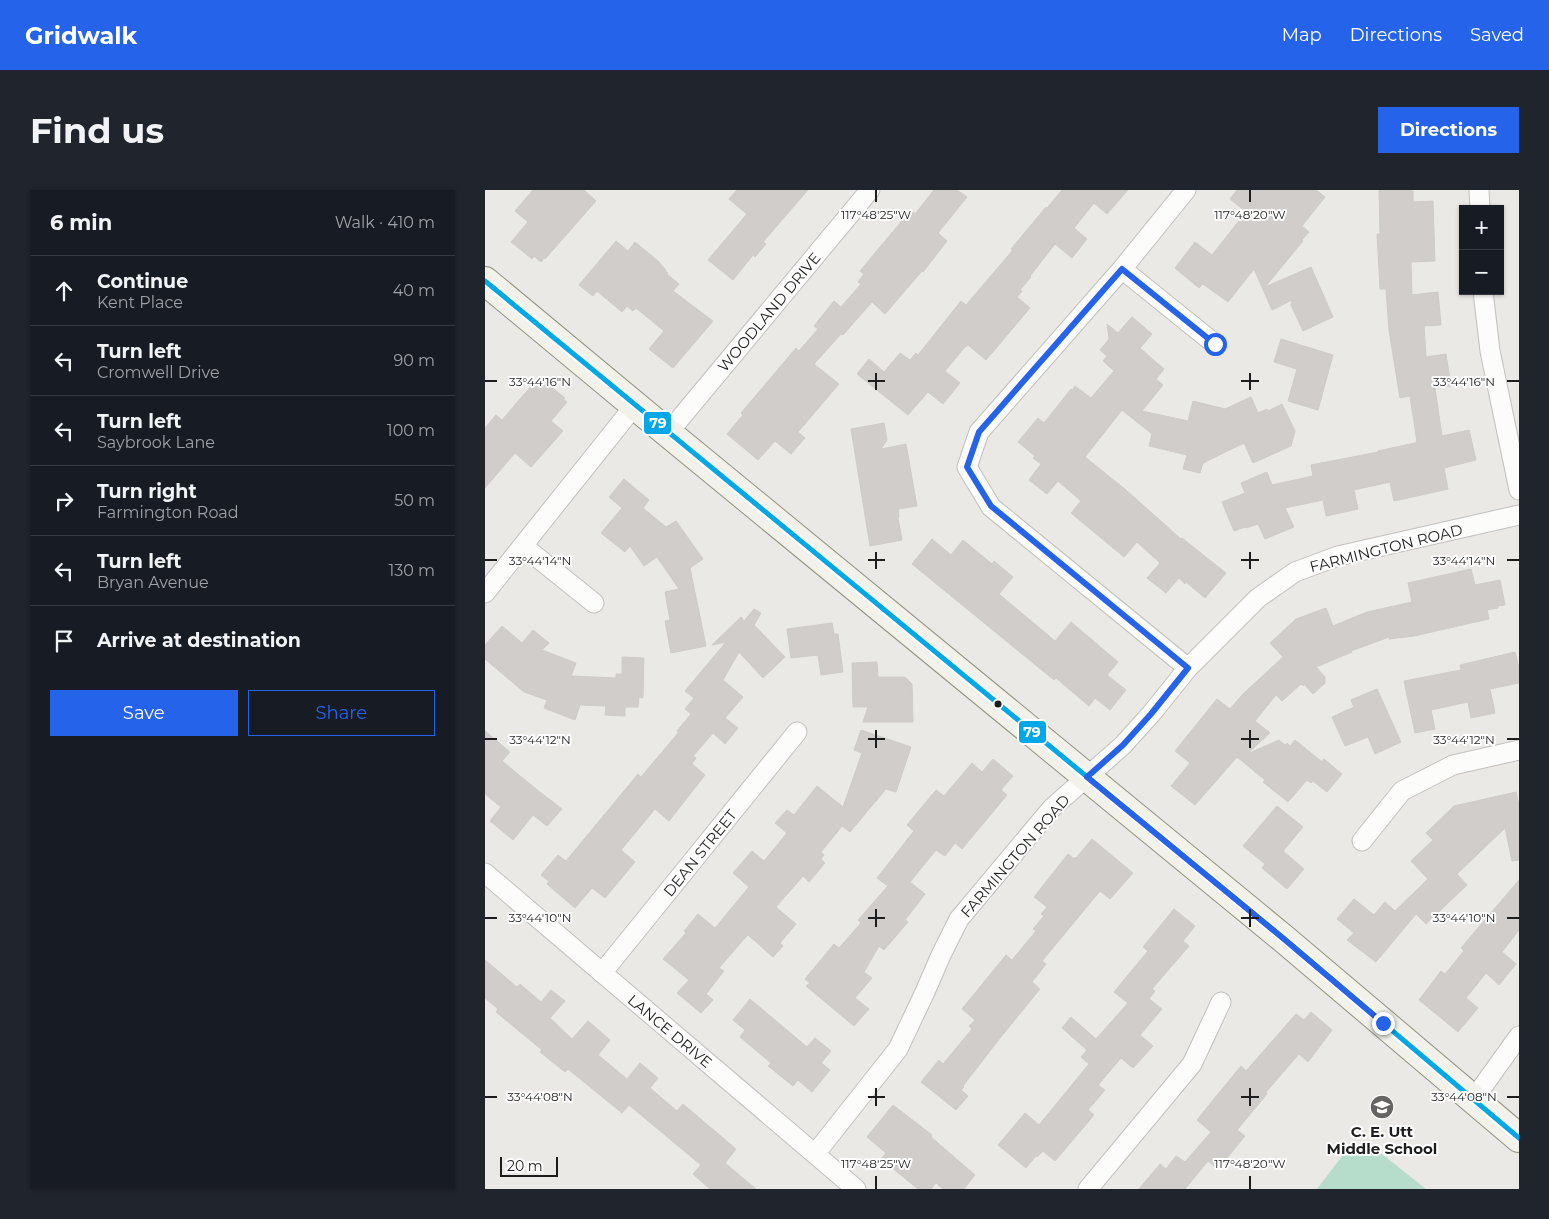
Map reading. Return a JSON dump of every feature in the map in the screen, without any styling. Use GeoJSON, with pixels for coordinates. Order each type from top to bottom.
{"type":"FeatureCollection","features":[{"type":"Feature","properties":{"kind":"main road"},"geometry":{"type":"LineString","coordinates":[[485,281],[1284,939],[1519,1138]]}},
{"type":"Feature","properties":{"kind":"street","name":"WOODLAND DRIVE"},"geometry":{"type":"LineString","coordinates":[[668,433],[870,190]]}},
{"type":"Feature","properties":{"kind":"street"},"geometry":{"type":"LineString","coordinates":[[1187,190],[1122,269],[979,432],[967,467],[991,506],[1188,668]]}},
{"type":"Feature","properties":{"kind":"street"},"geometry":{"type":"LineString","coordinates":[[1479,190],[1480,205]]}},
{"type":"Feature","properties":{"kind":"street"},"geometry":{"type":"LineString","coordinates":[[1122,269],[1215,344]]}},
{"type":"Feature","properties":{"kind":"street"},"geometry":{"type":"LineString","coordinates":[[1483,295],[1490,351],[1519,490]]}},
{"type":"Feature","properties":{"kind":"street"},"geometry":{"type":"LineString","coordinates":[[485,593],[635,405]]}},
{"type":"Feature","properties":{"kind":"street","name":"FARMINGTON ROAD"},"geometry":{"type":"LineString","coordinates":[[815,1154],[898,1048],[959,919],[1052,808],[1123,745],[1188,668],[1258,598],[1295,572],[1338,556],[1519,515]]}},
{"type":"Feature","properties":{"kind":"street"},"geometry":{"type":"LineString","coordinates":[[523,546],[594,603]]}},
{"type":"Feature","properties":{"kind":"street","name":"DEAN STREET"},"geometry":{"type":"LineString","coordinates":[[603,973],[797,732]]}},
{"type":"Feature","properties":{"kind":"street"},"geometry":{"type":"LineString","coordinates":[[1362,841],[1401,791],[1453,765],[1519,750]]}},
{"type":"Feature","properties":{"kind":"street","name":"LANCE DRIVE"},"geometry":{"type":"LineString","coordinates":[[485,873],[856,1189]]}},
{"type":"Feature","properties":{"kind":"street"},"geometry":{"type":"LineString","coordinates":[[1088,1189],[1192,1064],[1221,1002]]}},
{"type":"Feature","properties":{"kind":"street"},"geometry":{"type":"LineString","coordinates":[[1473,1100],[1519,1036]]}},
{"type":"Feature","properties":{"kind":"green space"},"geometry":{"type":"Polygon","coordinates":[[[1368,1143],[1426,1189],[1317,1189],[1349,1147],[1368,1143]]]}},
{"type":"Feature","properties":{"kind":"building"},"geometry":{"type":"Polygon","coordinates":[[[533,190],[584,190],[596,201],[541,262],[534,256],[532,259],[511,242],[528,222],[515,211],[533,190]]]}},
{"type":"Feature","properties":{"kind":"building"},"geometry":{"type":"Polygon","coordinates":[[[737,190],[808,190],[763,242],[766,244],[755,257],[753,255],[733,280],[708,260],[747,214],[729,199],[737,190]]]}},
{"type":"Feature","properties":{"kind":"building"},"geometry":{"type":"Polygon","coordinates":[[[934,190],[957,190],[967,197],[938,233],[947,241],[923,272],[885,314],[872,302],[814,364],[839,384],[798,432],[805,438],[791,454],[775,441],[758,460],[727,434],[743,415],[741,413],[796,348],[799,351],[818,329],[814,326],[834,301],[841,307],[861,284],[858,282],[864,274],[860,271],[911,210],[915,214],[934,190]]]}},
{"type":"Feature","properties":{"kind":"building"},"geometry":{"type":"Polygon","coordinates":[[[1062,190],[1128,190],[1107,214],[1094,203],[1074,228],[1087,239],[1072,258],[1055,244],[1030,276],[1017,297],[1030,308],[986,360],[968,345],[964,348],[945,371],[960,383],[943,404],[928,392],[908,415],[857,374],[869,359],[884,372],[900,353],[910,360],[916,353],[918,355],[961,301],[966,305],[1062,190]]]}},
{"type":"Feature","properties":{"kind":"building"},"geometry":{"type":"Polygon","coordinates":[[[1237,190],[1316,190],[1325,197],[1302,226],[1309,232],[1303,241],[1265,287],[1311,267],[1333,317],[1303,331],[1291,305],[1292,300],[1272,310],[1254,269],[1228,302],[1203,284],[1199,288],[1175,268],[1195,242],[1212,255],[1242,217],[1240,215],[1244,210],[1230,199],[1237,190]]]}},
{"type":"Feature","properties":{"kind":"building"},"geometry":{"type":"Polygon","coordinates":[[[1379,190],[1411,190],[1413,191],[1413,202],[1433,201],[1435,261],[1411,262],[1412,295],[1438,292],[1441,325],[1424,326],[1426,357],[1446,354],[1451,386],[1435,388],[1442,436],[1469,430],[1476,460],[1444,468],[1448,489],[1394,501],[1390,482],[1354,490],[1358,509],[1326,516],[1323,500],[1285,508],[1294,527],[1265,539],[1258,524],[1234,531],[1222,502],[1245,493],[1241,483],[1267,472],[1272,485],[1313,476],[1311,465],[1378,452],[1417,442],[1410,396],[1400,398],[1389,330],[1386,289],[1380,289],[1377,234],[1380,234],[1379,190]]]}},
{"type":"Feature","properties":{"kind":"building"},"geometry":{"type":"Polygon","coordinates":[[[616,241],[628,251],[635,242],[658,261],[667,274],[679,284],[673,291],[713,321],[673,368],[649,349],[664,331],[636,308],[633,311],[627,306],[622,312],[597,291],[593,296],[579,285],[616,241]]]}},
{"type":"Feature","properties":{"kind":"building"},"geometry":{"type":"Polygon","coordinates":[[[1132,317],[1152,334],[1140,348],[1164,369],[1156,379],[1163,385],[1142,411],[1188,421],[1193,401],[1225,409],[1251,397],[1258,413],[1267,409],[1268,411],[1282,404],[1295,431],[1291,446],[1253,463],[1244,443],[1203,463],[1200,473],[1183,469],[1187,455],[1149,446],[1152,434],[1122,410],[1085,457],[1126,490],[1181,539],[1226,573],[1205,598],[1179,578],[1166,593],[1147,578],[1160,563],[1137,542],[1124,557],[1071,513],[1081,501],[1058,481],[1047,494],[1029,480],[1041,464],[1033,458],[1035,456],[1018,442],[1038,418],[1044,423],[1075,386],[1091,398],[1114,371],[1103,361],[1107,356],[1100,350],[1109,339],[1107,324],[1118,333],[1132,317]]]}},
{"type":"Feature","properties":{"kind":"building"},"geometry":{"type":"Polygon","coordinates":[[[1281,339],[1333,355],[1318,410],[1288,401],[1297,369],[1274,362],[1281,339]]]}},
{"type":"Feature","properties":{"kind":"building"},"geometry":{"type":"Polygon","coordinates":[[[539,377],[565,398],[563,399],[567,402],[551,421],[563,431],[531,467],[515,453],[485,488],[485,428],[496,415],[502,420],[539,377]]]}},
{"type":"Feature","properties":{"kind":"building"},"geometry":{"type":"Polygon","coordinates":[[[884,423],[887,440],[881,449],[906,444],[917,506],[898,509],[902,540],[870,546],[851,429],[884,423]]]}},
{"type":"Feature","properties":{"kind":"building"},"geometry":{"type":"Polygon","coordinates":[[[624,479],[649,500],[643,508],[666,527],[676,521],[703,559],[690,568],[706,646],[671,653],[665,621],[670,620],[665,592],[679,589],[657,557],[644,566],[630,546],[625,552],[601,533],[622,508],[609,497],[624,479]]]}},
{"type":"Feature","properties":{"kind":"building"},"geometry":{"type":"Polygon","coordinates":[[[932,539],[951,555],[963,540],[992,564],[994,561],[1013,577],[999,594],[1055,641],[1071,622],[1118,662],[1107,675],[1126,690],[1110,710],[1095,698],[1089,706],[1056,678],[1054,680],[912,564],[932,539]]]}},
{"type":"Feature","properties":{"kind":"building"},"geometry":{"type":"Polygon","coordinates":[[[1471,569],[1475,585],[1500,580],[1505,605],[1487,610],[1489,619],[1414,636],[1389,639],[1389,637],[1351,651],[1316,667],[1325,677],[1325,683],[1313,694],[1304,684],[1303,686],[1301,684],[1282,701],[1276,695],[1255,721],[1270,733],[1247,754],[1279,740],[1285,745],[1287,743],[1290,746],[1295,740],[1322,762],[1324,759],[1342,774],[1327,792],[1313,781],[1311,783],[1307,780],[1288,802],[1263,782],[1265,780],[1237,757],[1195,805],[1171,786],[1190,763],[1175,751],[1217,699],[1230,709],[1243,694],[1283,657],[1270,643],[1296,619],[1326,608],[1333,626],[1367,612],[1412,602],[1408,583],[1471,569]]]}},
{"type":"Feature","properties":{"kind":"building"},"geometry":{"type":"Polygon","coordinates":[[[754,609],[761,613],[754,625],[785,657],[763,678],[739,652],[723,680],[743,697],[725,718],[738,728],[725,744],[713,733],[693,756],[696,758],[692,764],[705,775],[669,821],[655,809],[621,850],[635,862],[605,898],[592,888],[575,908],[547,884],[549,881],[541,875],[558,855],[566,861],[638,774],[641,777],[679,732],[677,731],[691,714],[685,709],[694,698],[685,691],[726,642],[712,645],[741,617],[744,621],[754,609]]]}},
{"type":"Feature","properties":{"kind":"building"},"geometry":{"type":"Polygon","coordinates":[[[832,623],[834,634],[838,634],[843,672],[821,675],[818,655],[791,658],[787,629],[832,623]]]}},
{"type":"Feature","properties":{"kind":"building"},"geometry":{"type":"Polygon","coordinates":[[[502,626],[522,643],[533,630],[549,643],[542,650],[576,663],[571,676],[616,678],[616,674],[622,674],[622,657],[644,658],[643,698],[639,697],[638,707],[625,707],[625,716],[605,715],[606,706],[580,705],[575,720],[544,708],[547,700],[524,692],[485,659],[485,645],[502,626]]]}},
{"type":"Feature","properties":{"kind":"building"},"geometry":{"type":"Polygon","coordinates":[[[1515,652],[1519,668],[1519,683],[1490,689],[1495,713],[1471,718],[1468,702],[1431,710],[1435,729],[1415,733],[1404,681],[1461,670],[1460,665],[1515,652]]]}},
{"type":"Feature","properties":{"kind":"building"},"geometry":{"type":"Polygon","coordinates":[[[877,662],[878,677],[905,677],[912,684],[913,722],[863,722],[868,707],[853,707],[852,663],[877,662]]]}},
{"type":"Feature","properties":{"kind":"building"},"geometry":{"type":"Polygon","coordinates":[[[1377,689],[1401,742],[1375,754],[1368,737],[1345,746],[1332,717],[1354,707],[1351,700],[1377,689]]]}},
{"type":"Feature","properties":{"kind":"building"},"geometry":{"type":"Polygon","coordinates":[[[861,730],[911,747],[896,792],[886,789],[850,832],[842,826],[821,852],[824,855],[821,859],[825,863],[809,882],[803,876],[776,907],[796,924],[780,943],[783,946],[773,957],[748,935],[719,968],[724,971],[706,994],[713,1000],[701,1013],[677,993],[689,980],[663,959],[686,933],[684,931],[698,914],[715,928],[749,887],[733,873],[752,851],[764,861],[787,833],[775,823],[787,810],[794,815],[817,786],[843,807],[862,753],[854,750],[861,730]]]}},
{"type":"Feature","properties":{"kind":"building"},"geometry":{"type":"Polygon","coordinates":[[[485,731],[510,752],[502,761],[562,809],[547,826],[533,815],[513,840],[490,821],[501,807],[485,794],[485,731]]]}},
{"type":"Feature","properties":{"kind":"building"},"geometry":{"type":"Polygon","coordinates":[[[993,759],[1013,776],[1001,790],[1007,795],[962,849],[955,843],[945,856],[936,850],[910,882],[925,894],[905,920],[908,922],[884,950],[879,946],[864,972],[872,978],[855,998],[869,1009],[854,1026],[806,986],[810,983],[805,979],[834,944],[839,948],[861,923],[858,920],[888,886],[877,878],[914,831],[907,825],[936,790],[944,796],[972,763],[982,772],[993,759]]]}},
{"type":"Feature","properties":{"kind":"building"},"geometry":{"type":"Polygon","coordinates":[[[1516,792],[1519,805],[1519,860],[1512,861],[1505,828],[1457,874],[1467,885],[1426,924],[1416,914],[1376,962],[1347,940],[1354,933],[1337,919],[1354,899],[1374,915],[1385,902],[1395,911],[1428,879],[1411,861],[1433,840],[1426,833],[1454,806],[1516,792]]]}},
{"type":"Feature","properties":{"kind":"building"},"geometry":{"type":"Polygon","coordinates":[[[1277,806],[1303,827],[1283,851],[1304,869],[1287,889],[1262,868],[1265,864],[1243,846],[1277,806]]]}},
{"type":"Feature","properties":{"kind":"building"},"geometry":{"type":"Polygon","coordinates":[[[1092,839],[1133,873],[1110,899],[1100,891],[1042,961],[1046,964],[1032,982],[1040,989],[963,1086],[961,1090],[968,1096],[956,1110],[921,1082],[939,1060],[943,1064],[972,1029],[969,1026],[975,1020],[962,1009],[1006,955],[1012,960],[1036,931],[1033,929],[1044,916],[1041,914],[1047,907],[1034,897],[1068,854],[1074,859],[1076,858],[1092,839]]]}},
{"type":"Feature","properties":{"kind":"building"},"geometry":{"type":"Polygon","coordinates":[[[1519,880],[1519,930],[1502,952],[1516,964],[1499,985],[1486,973],[1466,998],[1478,1008],[1458,1032],[1419,1000],[1441,971],[1445,974],[1464,951],[1461,948],[1519,880]]]}},
{"type":"Feature","properties":{"kind":"building"},"geometry":{"type":"Polygon","coordinates":[[[1174,909],[1195,926],[1183,941],[1189,946],[1152,989],[1155,991],[1149,999],[1162,1009],[1140,1035],[1153,1046],[1133,1068],[1121,1058],[1098,1085],[1105,1090],[1088,1110],[1094,1115],[1055,1161],[1043,1151],[1026,1168],[998,1145],[1025,1113],[1039,1125],[1089,1064],[1081,1057],[1087,1050],[1062,1028],[1071,1017],[1096,1039],[1128,1003],[1114,992],[1148,951],[1143,947],[1174,909]]]}},
{"type":"Feature","properties":{"kind":"building"},"geometry":{"type":"Polygon","coordinates":[[[485,960],[517,987],[520,984],[541,1002],[551,990],[565,1001],[550,1018],[572,1039],[588,1021],[610,1040],[598,1055],[627,1079],[640,1063],[658,1078],[650,1088],[677,1111],[683,1104],[736,1149],[725,1163],[756,1189],[710,1189],[693,1174],[701,1165],[629,1105],[622,1113],[568,1069],[565,1072],[540,1052],[542,1050],[496,1012],[498,1009],[485,998],[485,960]]]}},
{"type":"Feature","properties":{"kind":"building"},"geometry":{"type":"Polygon","coordinates":[[[750,999],[807,1047],[815,1038],[831,1051],[821,1063],[830,1070],[812,1092],[798,1080],[793,1086],[768,1066],[771,1063],[740,1037],[745,1030],[733,1020],[750,999]]]}},
{"type":"Feature","properties":{"kind":"building"},"geometry":{"type":"Polygon","coordinates":[[[1311,1012],[1332,1030],[1308,1062],[1299,1054],[1266,1092],[1267,1094],[1237,1130],[1245,1136],[1218,1169],[1208,1161],[1185,1189],[1139,1189],[1160,1164],[1166,1169],[1176,1156],[1185,1162],[1211,1132],[1197,1120],[1241,1066],[1246,1071],[1296,1014],[1304,1020],[1311,1012]]]}},
{"type":"Feature","properties":{"kind":"building"},"geometry":{"type":"Polygon","coordinates":[[[893,1105],[932,1135],[931,1137],[975,1175],[964,1189],[943,1189],[936,1183],[931,1189],[918,1189],[881,1159],[886,1153],[867,1137],[893,1105]]]}},
{"type":"Feature","properties":{"kind":"transit line","name":"79"},"geometry":{"type":"LineString","coordinates":[[485,281],[1284,939],[1519,1138]]}},
{"type":"Feature","properties":{"kind":"place","name":"C. E. Utt Middle School"},"geometry":{"type":"Point","coordinates":[1382,1107]}},
{"type":"Feature","properties":{"kind":"route"},"geometry":{"type":"LineString","coordinates":[[1215,344],[1122,269],[979,432],[967,467],[991,506],[1188,668],[1123,745],[1087,777],[1383,1023]]}}]}
